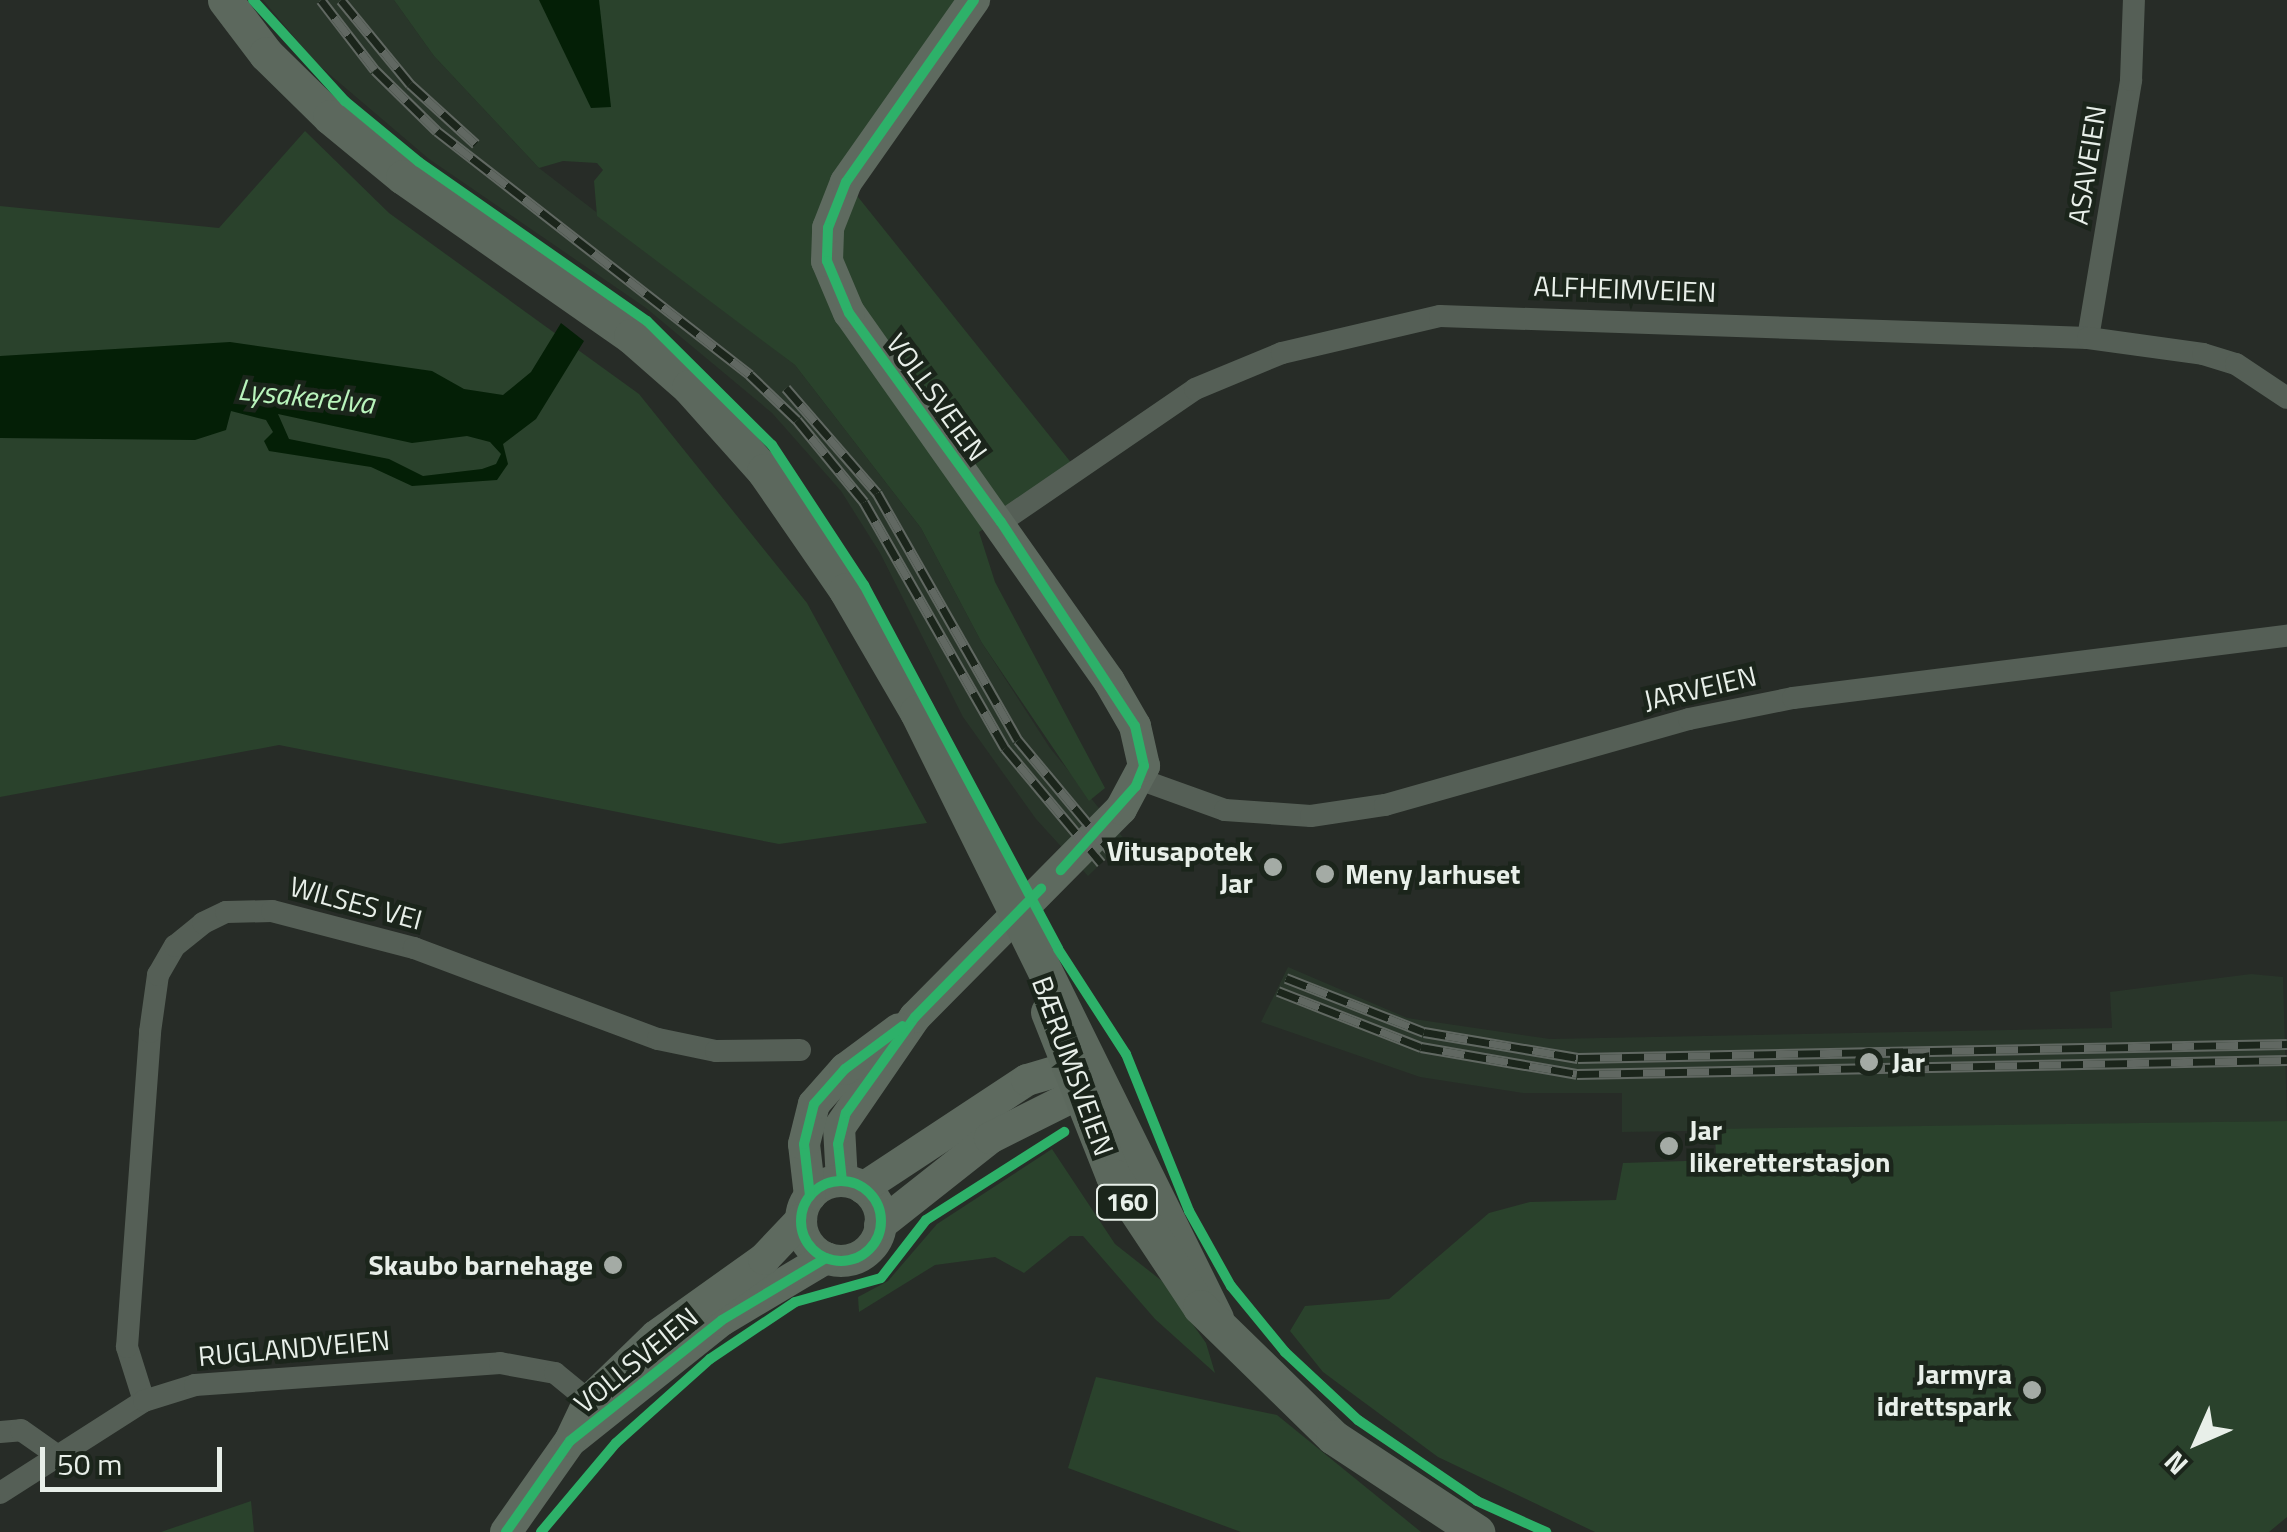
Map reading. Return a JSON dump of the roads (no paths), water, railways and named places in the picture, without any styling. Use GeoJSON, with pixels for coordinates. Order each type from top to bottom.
{"type":"FeatureCollection","features":[{"type":"Feature","properties":{"kind":"main road","name":"BÆRUMSVEIEN"},"geometry":{"type":"LineString","coordinates":[[225,0],[304,93],[464,221],[631,336],[719,418],[815,541],[932,742],[1035,958],[1084,1082],[1216,1318],[1333,1437],[1477,1532]]}},
{"type":"Feature","properties":{"kind":"main road","name":"VOLLSVEIEN"},"geometry":{"type":"LineString","coordinates":[[974,0],[846,182],[828,228],[827,261],[848,312],[1001,522],[1125,708],[1140,740],[1140,780]]}},
{"type":"Feature","properties":{"kind":"main road"},"geometry":{"type":"LineString","coordinates":[[880,1225],[853,1185],[839,1128],[915,1018],[1115,816],[1140,780]]}},
{"type":"Feature","properties":{"kind":"main road"},"geometry":{"type":"LineString","coordinates":[[915,1018],[845,1070],[814,1104],[805,1130],[805,1208],[809,1246],[826,1258],[863,1254],[880,1225],[990,1138],[1084,1082]]}},
{"type":"Feature","properties":{"kind":"main road"},"geometry":{"type":"LineString","coordinates":[[805,1208],[853,1185],[1027,1080],[1084,1082]]}},
{"type":"Feature","properties":{"kind":"main road","name":"VOLLSVEIEN"},"geometry":{"type":"LineString","coordinates":[[506,1532],[570,1441],[656,1336],[764,1260],[805,1208]]}},
{"type":"Feature","properties":{"kind":"main road","name":"VOLLSVEIEN"},"geometry":{"type":"LineString","coordinates":[[598,1408],[722,1320],[826,1258]]}},
{"type":"Feature","properties":{"kind":"street","name":"ASAVEIEN"},"geometry":{"type":"LineString","coordinates":[[2088,338],[2131,80],[2134,0]]}},
{"type":"Feature","properties":{"kind":"street","name":"ALFHEIMVEIEN"},"geometry":{"type":"LineString","coordinates":[[1001,522],[1195,390],[1282,353],[1378,326],[1440,316],[2088,338],[2220,359],[2287,398]]}},
{"type":"Feature","properties":{"kind":"street","name":"JARVEIEN"},"geometry":{"type":"LineString","coordinates":[[1140,780],[1225,810],[1311,816],[1386,805],[1689,719],[1793,698],[2287,636]]}},
{"type":"Feature","properties":{"kind":"street","name":"WILSES VEI"},"geometry":{"type":"LineString","coordinates":[[144,1401],[127,1347],[150,1032],[158,975],[175,946],[203,922],[226,912],[272,911],[414,948],[658,1039],[716,1051],[800,1050]]}},
{"type":"Feature","properties":{"kind":"street","name":"RUGLANDVEIEN"},"geometry":{"type":"LineString","coordinates":[[0,1493],[144,1401],[195,1385],[500,1363],[555,1372],[598,1408]]}},
{"type":"Feature","properties":{"kind":"street"},"geometry":{"type":"LineString","coordinates":[[0,1432],[21,1430],[58,1456]]}},
{"type":"Feature","properties":{"kind":"water"},"geometry":{"type":"Polygon","coordinates":[[[539,0],[599,0],[611,107],[591,108],[539,0]]]}},
{"type":"Feature","properties":{"kind":"water","name":"Lysakerelva"},"geometry":{"type":"Polygon","coordinates":[[[561,323],[584,341],[536,419],[503,444],[508,464],[497,480],[412,486],[371,467],[269,451],[264,441],[273,432],[266,420],[231,411],[226,430],[195,440],[0,438],[0,356],[230,342],[432,371],[464,389],[503,395],[531,372],[561,323]],[[278,414],[289,439],[389,459],[423,476],[482,469],[496,464],[501,454],[490,442],[467,436],[412,443],[278,414]]]}},
{"type":"Feature","properties":{"kind":"railway"},"geometry":{"type":"LineString","coordinates":[[321,0],[375,70],[437,131],[750,375],[797,420],[864,502],[1005,748],[1101,863]]}},
{"type":"Feature","properties":{"kind":"railway"},"geometry":{"type":"LineString","coordinates":[[341,0],[410,84],[476,144]]}},
{"type":"Feature","properties":{"kind":"railway"},"geometry":{"type":"LineString","coordinates":[[786,388],[877,493],[1018,740],[1112,853]]}},
{"type":"Feature","properties":{"kind":"railway"},"geometry":{"type":"LineString","coordinates":[[1286,978],[1424,1032],[1578,1058],[2287,1044]]}},
{"type":"Feature","properties":{"kind":"railway"},"geometry":{"type":"LineString","coordinates":[[1278,991],[1421,1047],[1577,1074],[2287,1060]]}},
{"type":"Feature","properties":{"kind":"place","name":"Vitusapotek Jar"},"geometry":{"type":"Point","coordinates":[1273,867]}},
{"type":"Feature","properties":{"kind":"place","name":"Meny Jarhuset"},"geometry":{"type":"Point","coordinates":[1325,874]}},
{"type":"Feature","properties":{"kind":"place","name":"Jar"},"geometry":{"type":"Point","coordinates":[1869,1062]}},
{"type":"Feature","properties":{"kind":"place","name":"Jar likeretterstasjon"},"geometry":{"type":"Point","coordinates":[1669,1146]}},
{"type":"Feature","properties":{"kind":"place","name":"Skaubo barnehage"},"geometry":{"type":"Point","coordinates":[613,1265]}},
{"type":"Feature","properties":{"kind":"place","name":"Jarmyra idrettspark"},"geometry":{"type":"Point","coordinates":[2032,1390]}}]}
